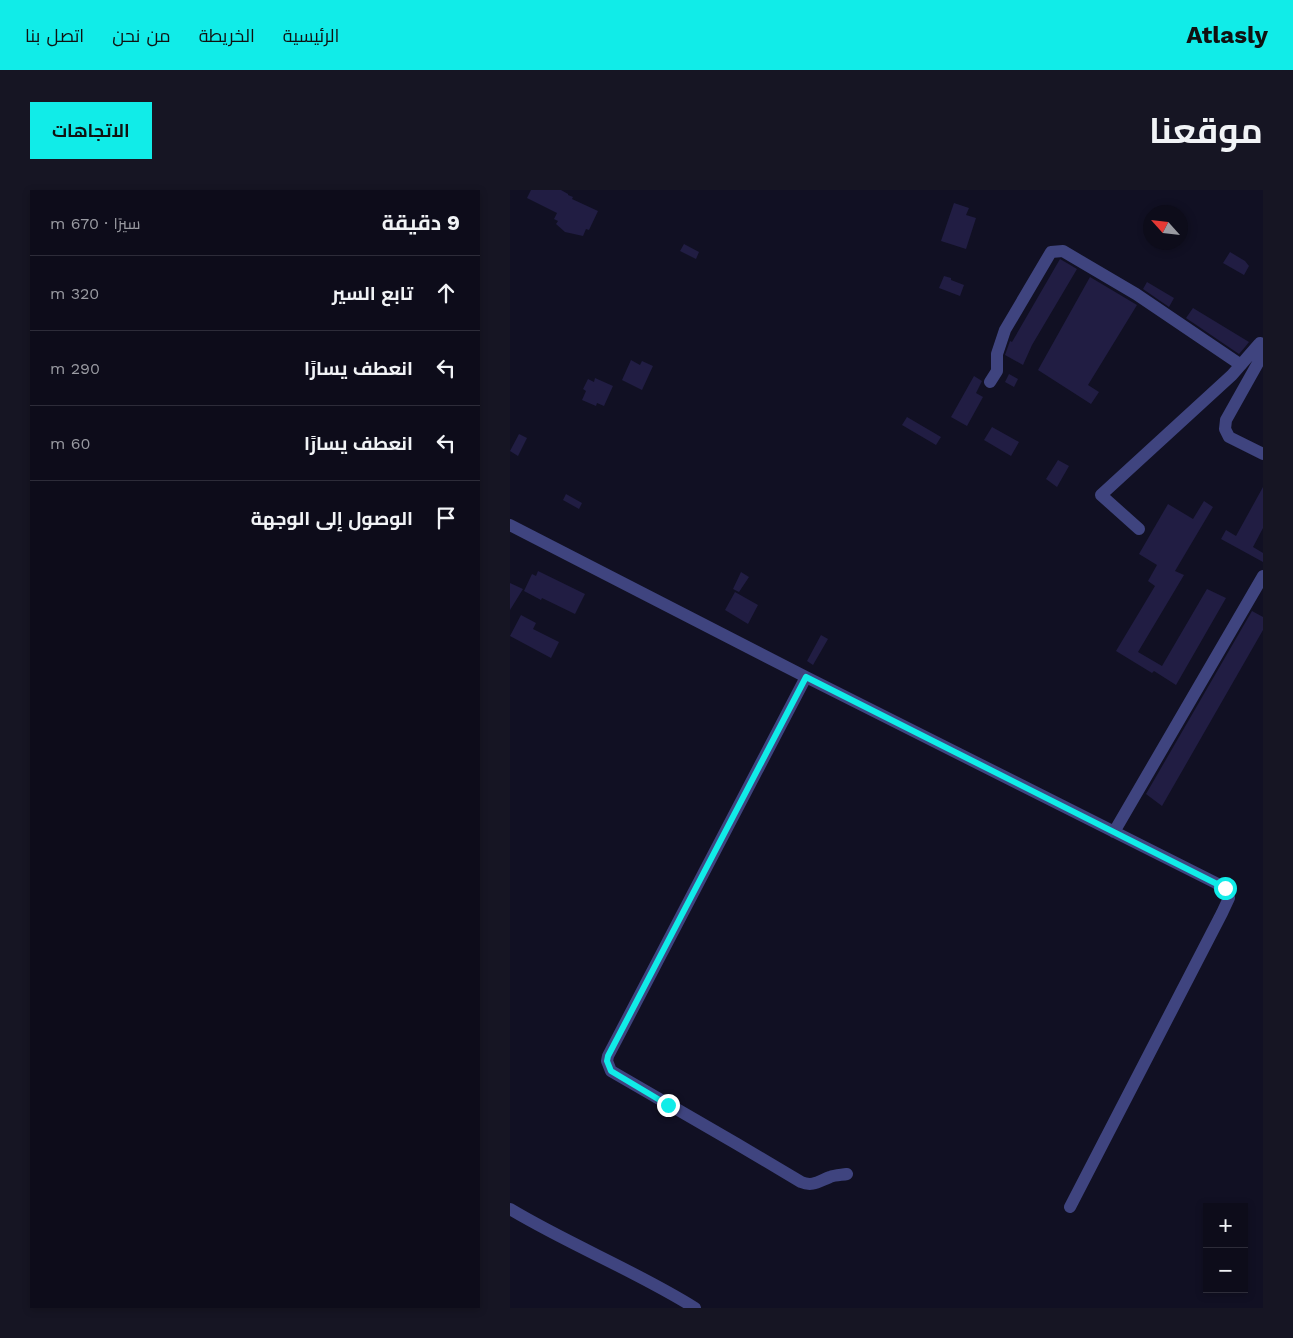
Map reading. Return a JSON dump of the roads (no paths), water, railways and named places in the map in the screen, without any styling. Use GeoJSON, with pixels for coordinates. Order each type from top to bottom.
{"type":"FeatureCollection","features":[{"type":"Feature","properties":{"kind":"street"},"geometry":{"type":"LineString","coordinates":[[990,382],[997,371],[997,354],[1005,330],[1027,290],[1051,252],[1063,251],[1136,294],[1242,365]]}},
{"type":"Feature","properties":{"kind":"street"},"geometry":{"type":"LineString","coordinates":[[1139,529],[1102,495],[1232,375],[1261,342]]}},
{"type":"Feature","properties":{"kind":"street"},"geometry":{"type":"LineString","coordinates":[[1261,342],[1258,363],[1226,420],[1224,429],[1229,437],[1263,454]]}},
{"type":"Feature","properties":{"kind":"street"},"geometry":{"type":"LineString","coordinates":[[510,525],[1228,891],[1229,898],[1200,957],[1070,1207]]}},
{"type":"Feature","properties":{"kind":"street"},"geometry":{"type":"LineString","coordinates":[[1114,832],[1263,576]]}},
{"type":"Feature","properties":{"kind":"street"},"geometry":{"type":"LineString","coordinates":[[806,677],[607,1061],[611,1071],[801,1182],[808,1185],[831,1176],[847,1174]]}},
{"type":"Feature","properties":{"kind":"street"},"geometry":{"type":"LineString","coordinates":[[510,1209],[536,1225],[644,1279],[696,1308]]}}]}
